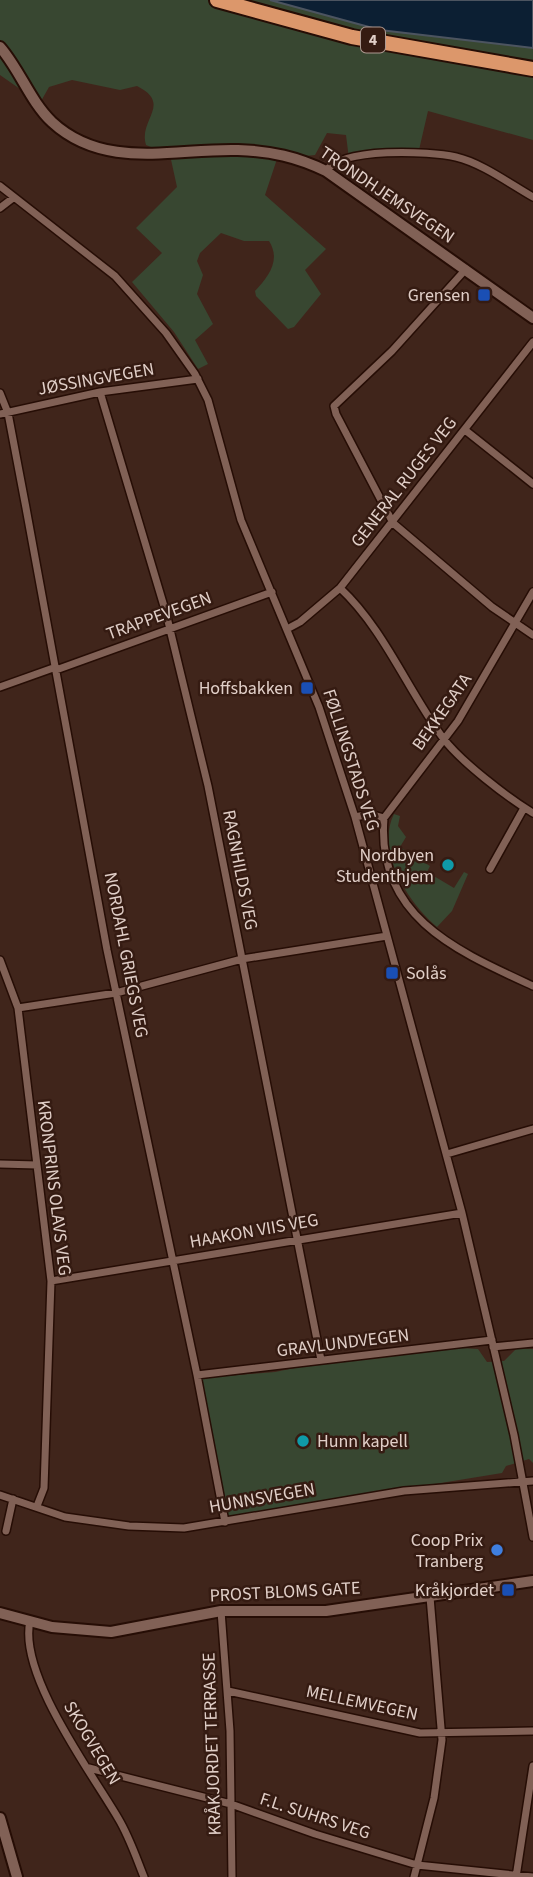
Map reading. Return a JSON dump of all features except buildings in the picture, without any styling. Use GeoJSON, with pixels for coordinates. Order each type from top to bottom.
{"type":"FeatureCollection","features":[{"type":"Feature","properties":{"kind":"highway","name":"4"},"geometry":{"type":"LineString","coordinates":[[217,0],[352,37],[533,69]]}},
{"type":"Feature","properties":{"kind":"main road","name":"TRONDHJEMSVEGEN"},"geometry":{"type":"LineString","coordinates":[[0,47],[36,102],[54,124],[109,151],[164,155],[236,150],[295,156],[326,171],[533,318]]}},
{"type":"Feature","properties":{"kind":"main road","name":"PROST BLOMS GATE"},"geometry":{"type":"LineString","coordinates":[[0,1613],[72,1630],[111,1632],[221,1611],[326,1611],[533,1581]]}},
{"type":"Feature","properties":{"kind":"main road"},"geometry":{"type":"LineString","coordinates":[[0,1818],[17,1877]]}},
{"type":"Feature","properties":{"kind":"street"},"geometry":{"type":"LineString","coordinates":[[326,171],[330,165],[349,157],[396,153],[448,156],[458,158],[533,197]]}},
{"type":"Feature","properties":{"kind":"street","name":"FØLLINGSTADS VEG"},"geometry":{"type":"LineString","coordinates":[[0,186],[87,251],[115,276],[166,333],[198,379],[212,409],[238,511],[320,708],[355,817],[447,1154],[492,1343],[533,1537]]}},
{"type":"Feature","properties":{"kind":"street"},"geometry":{"type":"LineString","coordinates":[[0,208],[13,198]]}},
{"type":"Feature","properties":{"kind":"street"},"geometry":{"type":"LineString","coordinates":[[466,269],[392,351],[334,406],[340,426],[393,523],[516,625],[533,635]]}},
{"type":"Feature","properties":{"kind":"street","name":"GENERAL RUGES VEG"},"geometry":{"type":"LineString","coordinates":[[287,629],[300,622],[340,588],[533,342]]}},
{"type":"Feature","properties":{"kind":"street","name":"JØSSINGVEGEN"},"geometry":{"type":"LineString","coordinates":[[4,414],[100,392],[198,379]]}},
{"type":"Feature","properties":{"kind":"street","name":"RAGNHILDS VEG"},"geometry":{"type":"LineString","coordinates":[[100,392],[170,628],[208,786],[321,1360]]}},
{"type":"Feature","properties":{"kind":"street","name":"NORDAHL GRIEGS VEG"},"geometry":{"type":"LineString","coordinates":[[0,393],[56,669],[116,993],[197,1375],[225,1522]]}},
{"type":"Feature","properties":{"kind":"street"},"geometry":{"type":"LineString","coordinates":[[465,430],[533,484]]}},
{"type":"Feature","properties":{"kind":"street"},"geometry":{"type":"LineString","coordinates":[[340,588],[374,627],[444,740],[533,813]]}},
{"type":"Feature","properties":{"kind":"street","name":"TRAPPEVEGEN"},"geometry":{"type":"LineString","coordinates":[[0,687],[272,592]]}},
{"type":"Feature","properties":{"kind":"street","name":"BEKKEGATA"},"geometry":{"type":"LineString","coordinates":[[384,818],[444,740],[516,625],[533,592]]}},
{"type":"Feature","properties":{"kind":"street"},"geometry":{"type":"LineString","coordinates":[[490,869],[524,807]]}},
{"type":"Feature","properties":{"kind":"street"},"geometry":{"type":"LineString","coordinates":[[355,817],[369,814],[384,818],[385,859],[416,918],[455,949],[533,986]]}},
{"type":"Feature","properties":{"kind":"street"},"geometry":{"type":"LineString","coordinates":[[18,1008],[116,993],[242,959],[387,936]]}},
{"type":"Feature","properties":{"kind":"street","name":"KRONPRINS OLAVS VEG"},"geometry":{"type":"LineString","coordinates":[[0,960],[18,1008],[51,1281],[44,1488],[37,1506]]}},
{"type":"Feature","properties":{"kind":"street"},"geometry":{"type":"LineString","coordinates":[[447,1154],[533,1129]]}},
{"type":"Feature","properties":{"kind":"street"},"geometry":{"type":"LineString","coordinates":[[0,1164],[37,1165]]}},
{"type":"Feature","properties":{"kind":"street","name":"HAAKON VIIS VEG"},"geometry":{"type":"LineString","coordinates":[[51,1281],[461,1213]]}},
{"type":"Feature","properties":{"kind":"street","name":"GRAVLUNDVEGEN"},"geometry":{"type":"LineString","coordinates":[[197,1375],[492,1343],[533,1343]]}},
{"type":"Feature","properties":{"kind":"street","name":"HUNNSVEGEN"},"geometry":{"type":"LineString","coordinates":[[0,1495],[65,1517],[129,1526],[184,1528],[404,1491],[533,1481]]}},
{"type":"Feature","properties":{"kind":"street"},"geometry":{"type":"LineString","coordinates":[[6,1531],[13,1499]]}},
{"type":"Feature","properties":{"kind":"street"},"geometry":{"type":"LineString","coordinates":[[414,1877],[439,1770],[442,1732],[430,1597]]}},
{"type":"Feature","properties":{"kind":"street","name":"KRÅKJORDET TERRASSE"},"geometry":{"type":"LineString","coordinates":[[221,1611],[228,1691],[232,1877]]}},
{"type":"Feature","properties":{"kind":"street","name":"SKOGVEGEN"},"geometry":{"type":"LineString","coordinates":[[30,1621],[27,1639],[37,1675],[56,1715],[120,1821],[144,1877]]}},
{"type":"Feature","properties":{"kind":"street","name":"MELLEMVEGEN"},"geometry":{"type":"LineString","coordinates":[[228,1691],[421,1733],[533,1731]]}},
{"type":"Feature","properties":{"kind":"street"},"geometry":{"type":"LineString","coordinates":[[516,1877],[533,1766]]}},
{"type":"Feature","properties":{"kind":"street","name":"F.L. SUHRS VEG"},"geometry":{"type":"LineString","coordinates":[[89,1768],[231,1804],[315,1835],[417,1865],[533,1877]]}},
{"type":"Feature","properties":{"kind":"green space"},"geometry":{"type":"Polygon","coordinates":[[[0,0],[270,0],[380,30],[533,48],[533,140],[428,111],[419,150],[349,159],[346,135],[327,133],[315,155],[277,159],[265,195],[326,249],[305,270],[321,294],[294,327],[288,329],[256,296],[255,291],[269,274],[274,261],[269,241],[244,241],[221,233],[200,253],[197,261],[203,275],[197,294],[213,324],[195,340],[208,364],[198,369],[174,332],[132,282],[162,253],[136,228],[177,187],[170,155],[146,145],[146,128],[154,106],[152,99],[137,86],[120,90],[72,80],[49,87],[40,103],[0,75],[0,0]]]}},
{"type":"Feature","properties":{"kind":"green space"},"geometry":{"type":"Polygon","coordinates":[[[394,814],[400,816],[398,826],[406,837],[400,847],[430,866],[427,872],[454,888],[464,872],[468,874],[452,911],[437,927],[416,905],[398,876],[389,844],[389,829],[394,814]]]}},
{"type":"Feature","properties":{"kind":"green space"},"geometry":{"type":"Polygon","coordinates":[[[461,1348],[478,1349],[487,1362],[504,1361],[517,1348],[533,1349],[533,1463],[529,1459],[506,1466],[502,1473],[227,1518],[207,1425],[201,1378],[275,1372],[329,1361],[461,1348]]]}},
{"type":"Feature","properties":{"kind":"water"},"geometry":{"type":"Polygon","coordinates":[[[270,0],[533,0],[533,48],[380,30],[270,0]]]}},
{"type":"Feature","properties":{"kind":"place","name":"Grensen"},"geometry":{"type":"Point","coordinates":[484,295]}},
{"type":"Feature","properties":{"kind":"place","name":"Hoffsbakken"},"geometry":{"type":"Point","coordinates":[307,688]}},
{"type":"Feature","properties":{"kind":"place","name":"Nordbyen Studenthjem"},"geometry":{"type":"Point","coordinates":[448,865]}},
{"type":"Feature","properties":{"kind":"place","name":"Solås"},"geometry":{"type":"Point","coordinates":[392,973]}},
{"type":"Feature","properties":{"kind":"place","name":"Hunn kapell"},"geometry":{"type":"Point","coordinates":[303,1441]}},
{"type":"Feature","properties":{"kind":"place","name":"Coop Prix Tranberg"},"geometry":{"type":"Point","coordinates":[497,1550]}},
{"type":"Feature","properties":{"kind":"place","name":"Kråkjordet"},"geometry":{"type":"Point","coordinates":[508,1590]}}]}
